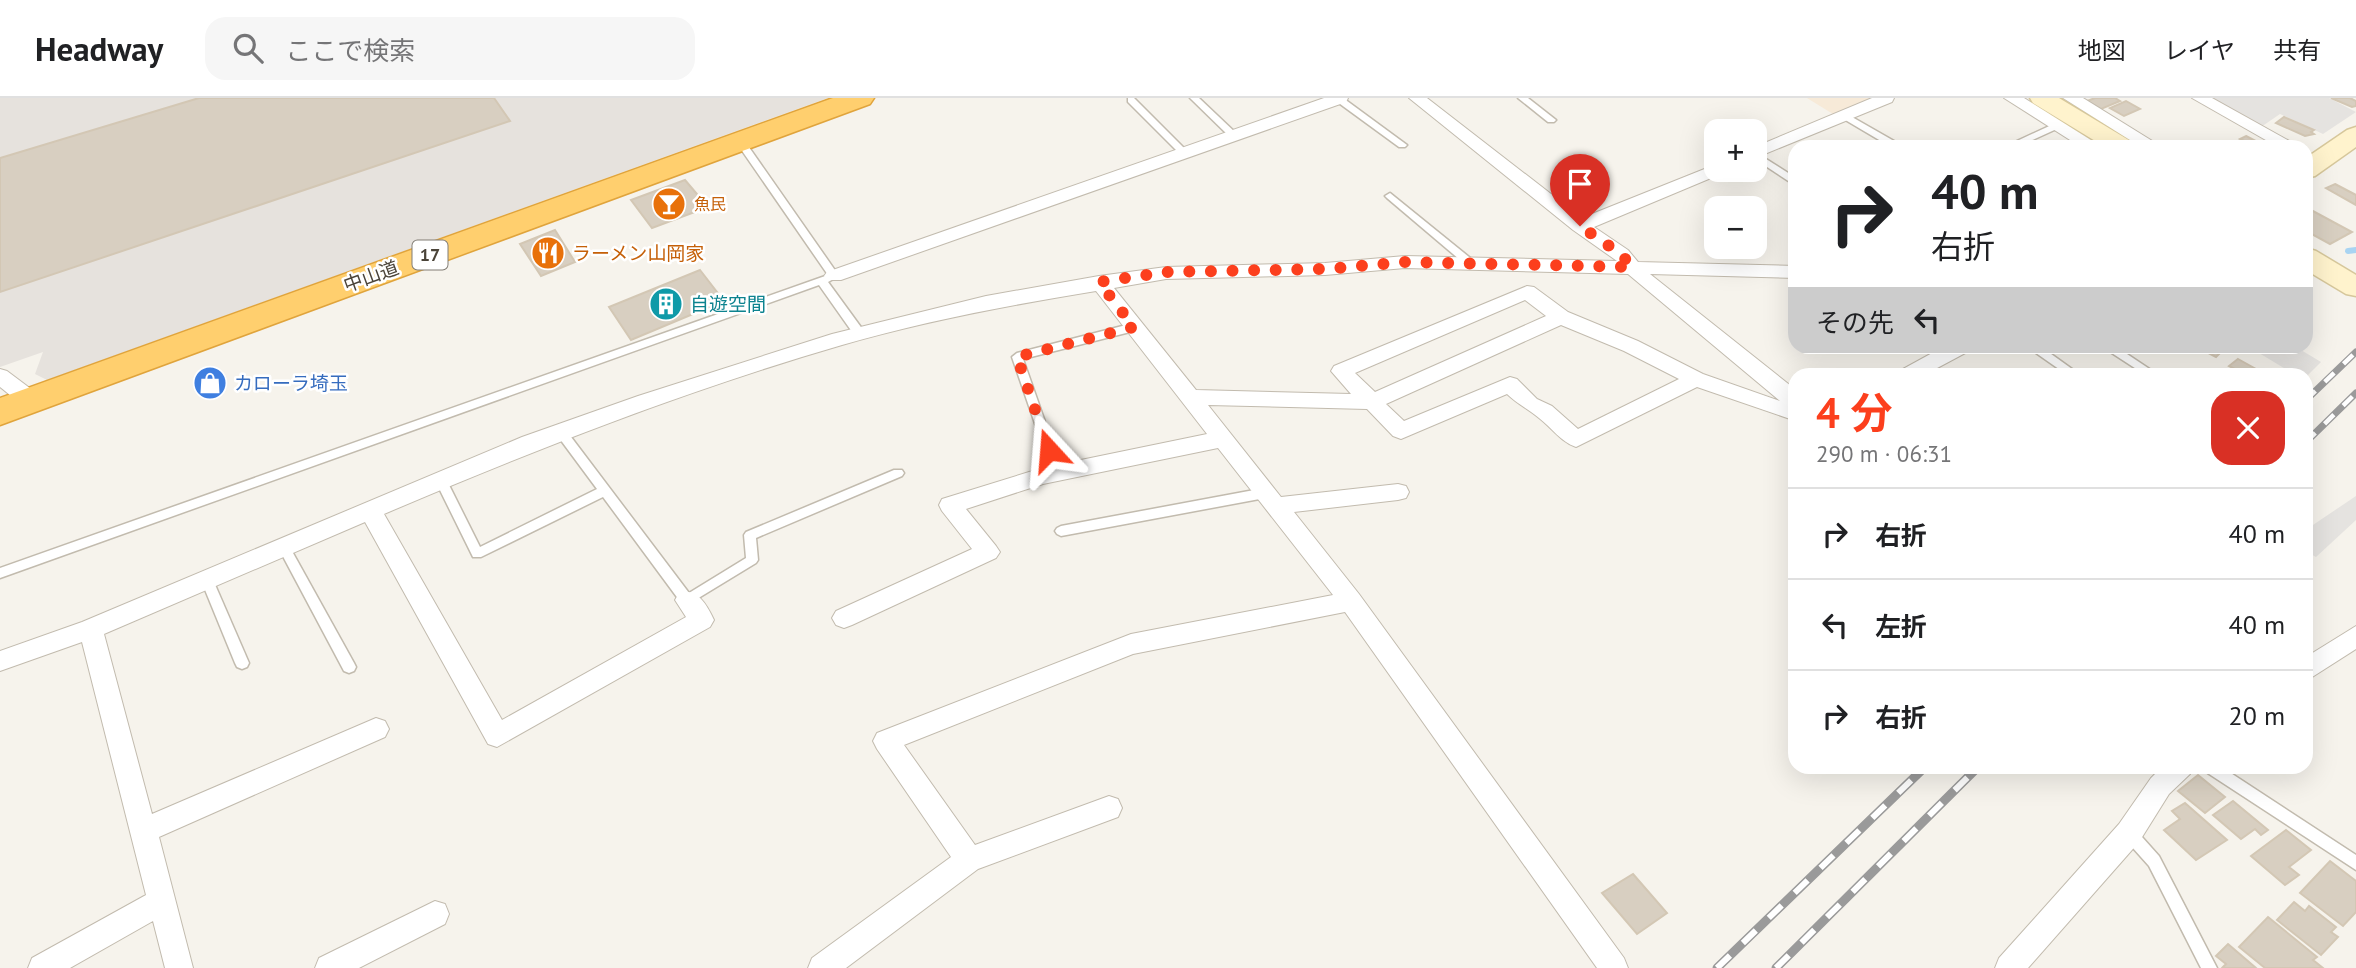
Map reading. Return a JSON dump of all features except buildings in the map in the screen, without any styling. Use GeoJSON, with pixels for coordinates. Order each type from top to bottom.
{"type":"FeatureCollection","features":[{"type":"Feature","properties":{"kind":"highway","name":"中山道"},"geometry":{"type":"LineString","coordinates":[[0,412],[860,98]]}},
{"type":"Feature","properties":{"kind":"main road"},"geometry":{"type":"LineString","coordinates":[[2042,98],[2102,140]]}},
{"type":"Feature","properties":{"kind":"main road"},"geometry":{"type":"LineString","coordinates":[[2313,160],[2356,135]]}},
{"type":"Feature","properties":{"kind":"main road"},"geometry":{"type":"LineString","coordinates":[[2313,261],[2356,287]]}},
{"type":"Feature","properties":{"kind":"street"},"geometry":{"type":"LineString","coordinates":[[828,279],[1340,98]]}},
{"type":"Feature","properties":{"kind":"street"},"geometry":{"type":"LineString","coordinates":[[1417,98],[1580,226],[1621,254],[1642,278],[1788,396]]}},
{"type":"Feature","properties":{"kind":"street"},"geometry":{"type":"LineString","coordinates":[[1788,140],[1886,98]]}},
{"type":"Feature","properties":{"kind":"street"},"geometry":{"type":"LineString","coordinates":[[2012,98],[2058,125],[2096,140]]}},
{"type":"Feature","properties":{"kind":"street"},"geometry":{"type":"LineString","coordinates":[[2071,98],[2142,140]]}},
{"type":"Feature","properties":{"kind":"street"},"geometry":{"type":"LineString","coordinates":[[2200,98],[2278,140]]}},
{"type":"Feature","properties":{"kind":"street"},"geometry":{"type":"LineString","coordinates":[[1767,149],[1788,140]]}},
{"type":"Feature","properties":{"kind":"street"},"geometry":{"type":"LineString","coordinates":[[1580,226],[1704,174]]}},
{"type":"Feature","properties":{"kind":"street"},"geometry":{"type":"LineString","coordinates":[[0,661],[91,629],[441,480],[645,401],[859,334],[986,303],[1166,272],[1325,269],[1405,262],[1788,272]]}},
{"type":"Feature","properties":{"kind":"street"},"geometry":{"type":"LineString","coordinates":[[1099,282],[1351,601],[1614,968]]}},
{"type":"Feature","properties":{"kind":"street"},"geometry":{"type":"LineString","coordinates":[[1696,379],[1576,439],[1545,411],[1530,404],[1510,384],[1401,431],[1341,371],[1527,292],[1561,317],[1631,346],[1696,379],[1788,411]]}},
{"type":"Feature","properties":{"kind":"street"},"geometry":{"type":"LineString","coordinates":[[1189,397],[1371,402],[1561,317]]}},
{"type":"Feature","properties":{"kind":"street"},"geometry":{"type":"LineString","coordinates":[[1921,368],[1947,354]]}},
{"type":"Feature","properties":{"kind":"street"},"geometry":{"type":"LineString","coordinates":[[0,376],[32,400]]}},
{"type":"Feature","properties":{"kind":"street"},"geometry":{"type":"LineString","coordinates":[[845,618],[988,552],[950,505],[1057,473],[1223,439]]}},
{"type":"Feature","properties":{"kind":"street"},"geometry":{"type":"LineString","coordinates":[[1270,499],[1398,492]]}},
{"type":"Feature","properties":{"kind":"street"},"geometry":{"type":"LineString","coordinates":[[370,510],[497,736],[702,620],[687,600]]}},
{"type":"Feature","properties":{"kind":"street"},"geometry":{"type":"LineString","coordinates":[[969,860],[886,741],[1131,645],[1351,601]]}},
{"type":"Feature","properties":{"kind":"street"},"geometry":{"type":"LineString","coordinates":[[91,629],[179,968]]}},
{"type":"Feature","properties":{"kind":"street"},"geometry":{"type":"LineString","coordinates":[[2313,666],[2356,636]]}},
{"type":"Feature","properties":{"kind":"street"},"geometry":{"type":"LineString","coordinates":[[144,831],[376,729]]}},
{"type":"Feature","properties":{"kind":"street"},"geometry":{"type":"LineString","coordinates":[[2008,968],[2129,833],[2160,786],[2173,774]]}},
{"type":"Feature","properties":{"kind":"street"},"geometry":{"type":"LineString","coordinates":[[822,968],[969,860],[1109,808]]}},
{"type":"Feature","properties":{"kind":"street"},"geometry":{"type":"LineString","coordinates":[[42,968],[162,901]]}},
{"type":"Feature","properties":{"kind":"street"},"geometry":{"type":"LineString","coordinates":[[329,968],[435,914]]}},
{"type":"Feature","properties":{"kind":"lane"},"geometry":{"type":"LineString","coordinates":[[1194,98],[1234,136]]}},
{"type":"Feature","properties":{"kind":"lane"},"geometry":{"type":"LineString","coordinates":[[1340,98],[1402,145]]}},
{"type":"Feature","properties":{"kind":"lane"},"geometry":{"type":"LineString","coordinates":[[1522,98],[1551,120]]}},
{"type":"Feature","properties":{"kind":"lane"},"geometry":{"type":"LineString","coordinates":[[1131,100],[1184,153]]}},
{"type":"Feature","properties":{"kind":"lane"},"geometry":{"type":"LineString","coordinates":[[1845,116],[1886,140]]}},
{"type":"Feature","properties":{"kind":"lane"},"geometry":{"type":"LineString","coordinates":[[2025,140],[2058,125]]}},
{"type":"Feature","properties":{"kind":"lane"},"geometry":{"type":"LineString","coordinates":[[741,142],[828,279],[859,334]]}},
{"type":"Feature","properties":{"kind":"lane"},"geometry":{"type":"LineString","coordinates":[[1767,162],[1788,177]]}},
{"type":"Feature","properties":{"kind":"lane"},"geometry":{"type":"LineString","coordinates":[[1390,196],[1470,263]]}},
{"type":"Feature","properties":{"kind":"lane"},"geometry":{"type":"LineString","coordinates":[[0,573],[828,279]]}},
{"type":"Feature","properties":{"kind":"lane"},"geometry":{"type":"LineString","coordinates":[[1057,473],[1017,357],[1134,327]]}},
{"type":"Feature","properties":{"kind":"lane"},"geometry":{"type":"LineString","coordinates":[[2043,354],[2064,368]]}},
{"type":"Feature","properties":{"kind":"lane"},"geometry":{"type":"LineString","coordinates":[[2119,354],[2141,368]]}},
{"type":"Feature","properties":{"kind":"lane"},"geometry":{"type":"LineString","coordinates":[[561,432],[687,600],[752,559],[750,535],[898,473]]}},
{"type":"Feature","properties":{"kind":"lane"},"geometry":{"type":"LineString","coordinates":[[441,480],[477,554],[605,491]]}},
{"type":"Feature","properties":{"kind":"lane"},"geometry":{"type":"LineString","coordinates":[[1061,531],[1270,499]]}},
{"type":"Feature","properties":{"kind":"lane"},"geometry":{"type":"LineString","coordinates":[[284,547],[349,667]]}},
{"type":"Feature","properties":{"kind":"lane"},"geometry":{"type":"LineString","coordinates":[[207,580],[242,663]]}},
{"type":"Feature","properties":{"kind":"lane"},"geometry":{"type":"LineString","coordinates":[[2220,774],[2356,863]]}},
{"type":"Feature","properties":{"kind":"lane"},"geometry":{"type":"LineString","coordinates":[[2129,833],[2154,861],[2209,968]]}},
{"type":"Feature","properties":{"kind":"shaded area"},"geometry":{"type":"Polygon","coordinates":[[[0,98],[828,98],[47,380],[35,374],[43,352],[0,367],[0,98]]]}},
{"type":"Feature","properties":{"kind":"shaded area"},"geometry":{"type":"Polygon","coordinates":[[[1807,98],[1873,98],[1833,114],[1807,98]]]}},
{"type":"Feature","properties":{"kind":"shaded area"},"geometry":{"type":"Polygon","coordinates":[[[2206,98],[2329,98],[2356,112],[2323,134],[2280,114],[2261,127],[2206,98]]]}},
{"type":"Feature","properties":{"kind":"shaded area"},"geometry":{"type":"Polygon","coordinates":[[[2261,354],[2308,354],[2321,362],[2313,370],[2284,368],[2261,354]]]}},
{"type":"Feature","properties":{"kind":"shaded area"},"geometry":{"type":"Polygon","coordinates":[[[2356,496],[2356,520],[2316,557],[2313,555],[2313,525],[2356,496]]]}},
{"type":"Feature","properties":{"kind":"waterway"},"geometry":{"type":"LineString","coordinates":[[2348,251],[2356,250]]}},
{"type":"Feature","properties":{"kind":"railway"},"geometry":{"type":"LineString","coordinates":[[2313,393],[2356,352]]}},
{"type":"Feature","properties":{"kind":"railway"},"geometry":{"type":"LineString","coordinates":[[2313,435],[2356,393]]}},
{"type":"Feature","properties":{"kind":"railway"},"geometry":{"type":"LineString","coordinates":[[1717,968],[1918,774]]}},
{"type":"Feature","properties":{"kind":"railway"},"geometry":{"type":"LineString","coordinates":[[1776,968],[1971,774]]}},
{"type":"Feature","properties":{"kind":"place","name":"魚民"},"geometry":{"type":"Point","coordinates":[669,204]}},
{"type":"Feature","properties":{"kind":"place","name":"ラーメン山岡家"},"geometry":{"type":"Point","coordinates":[548,253]}},
{"type":"Feature","properties":{"kind":"place","name":"自遊空間"},"geometry":{"type":"Point","coordinates":[666,304]}},
{"type":"Feature","properties":{"kind":"place","name":"カローラ埼玉"},"geometry":{"type":"Point","coordinates":[210,383]}},
{"type":"Feature","properties":{"kind":"route"},"geometry":{"type":"LineString","coordinates":[[1049,450],[1017,357],[1134,327],[1099,282],[1166,272],[1325,269],[1405,262],[1632,267],[1621,254],[1580,226]]}}]}
